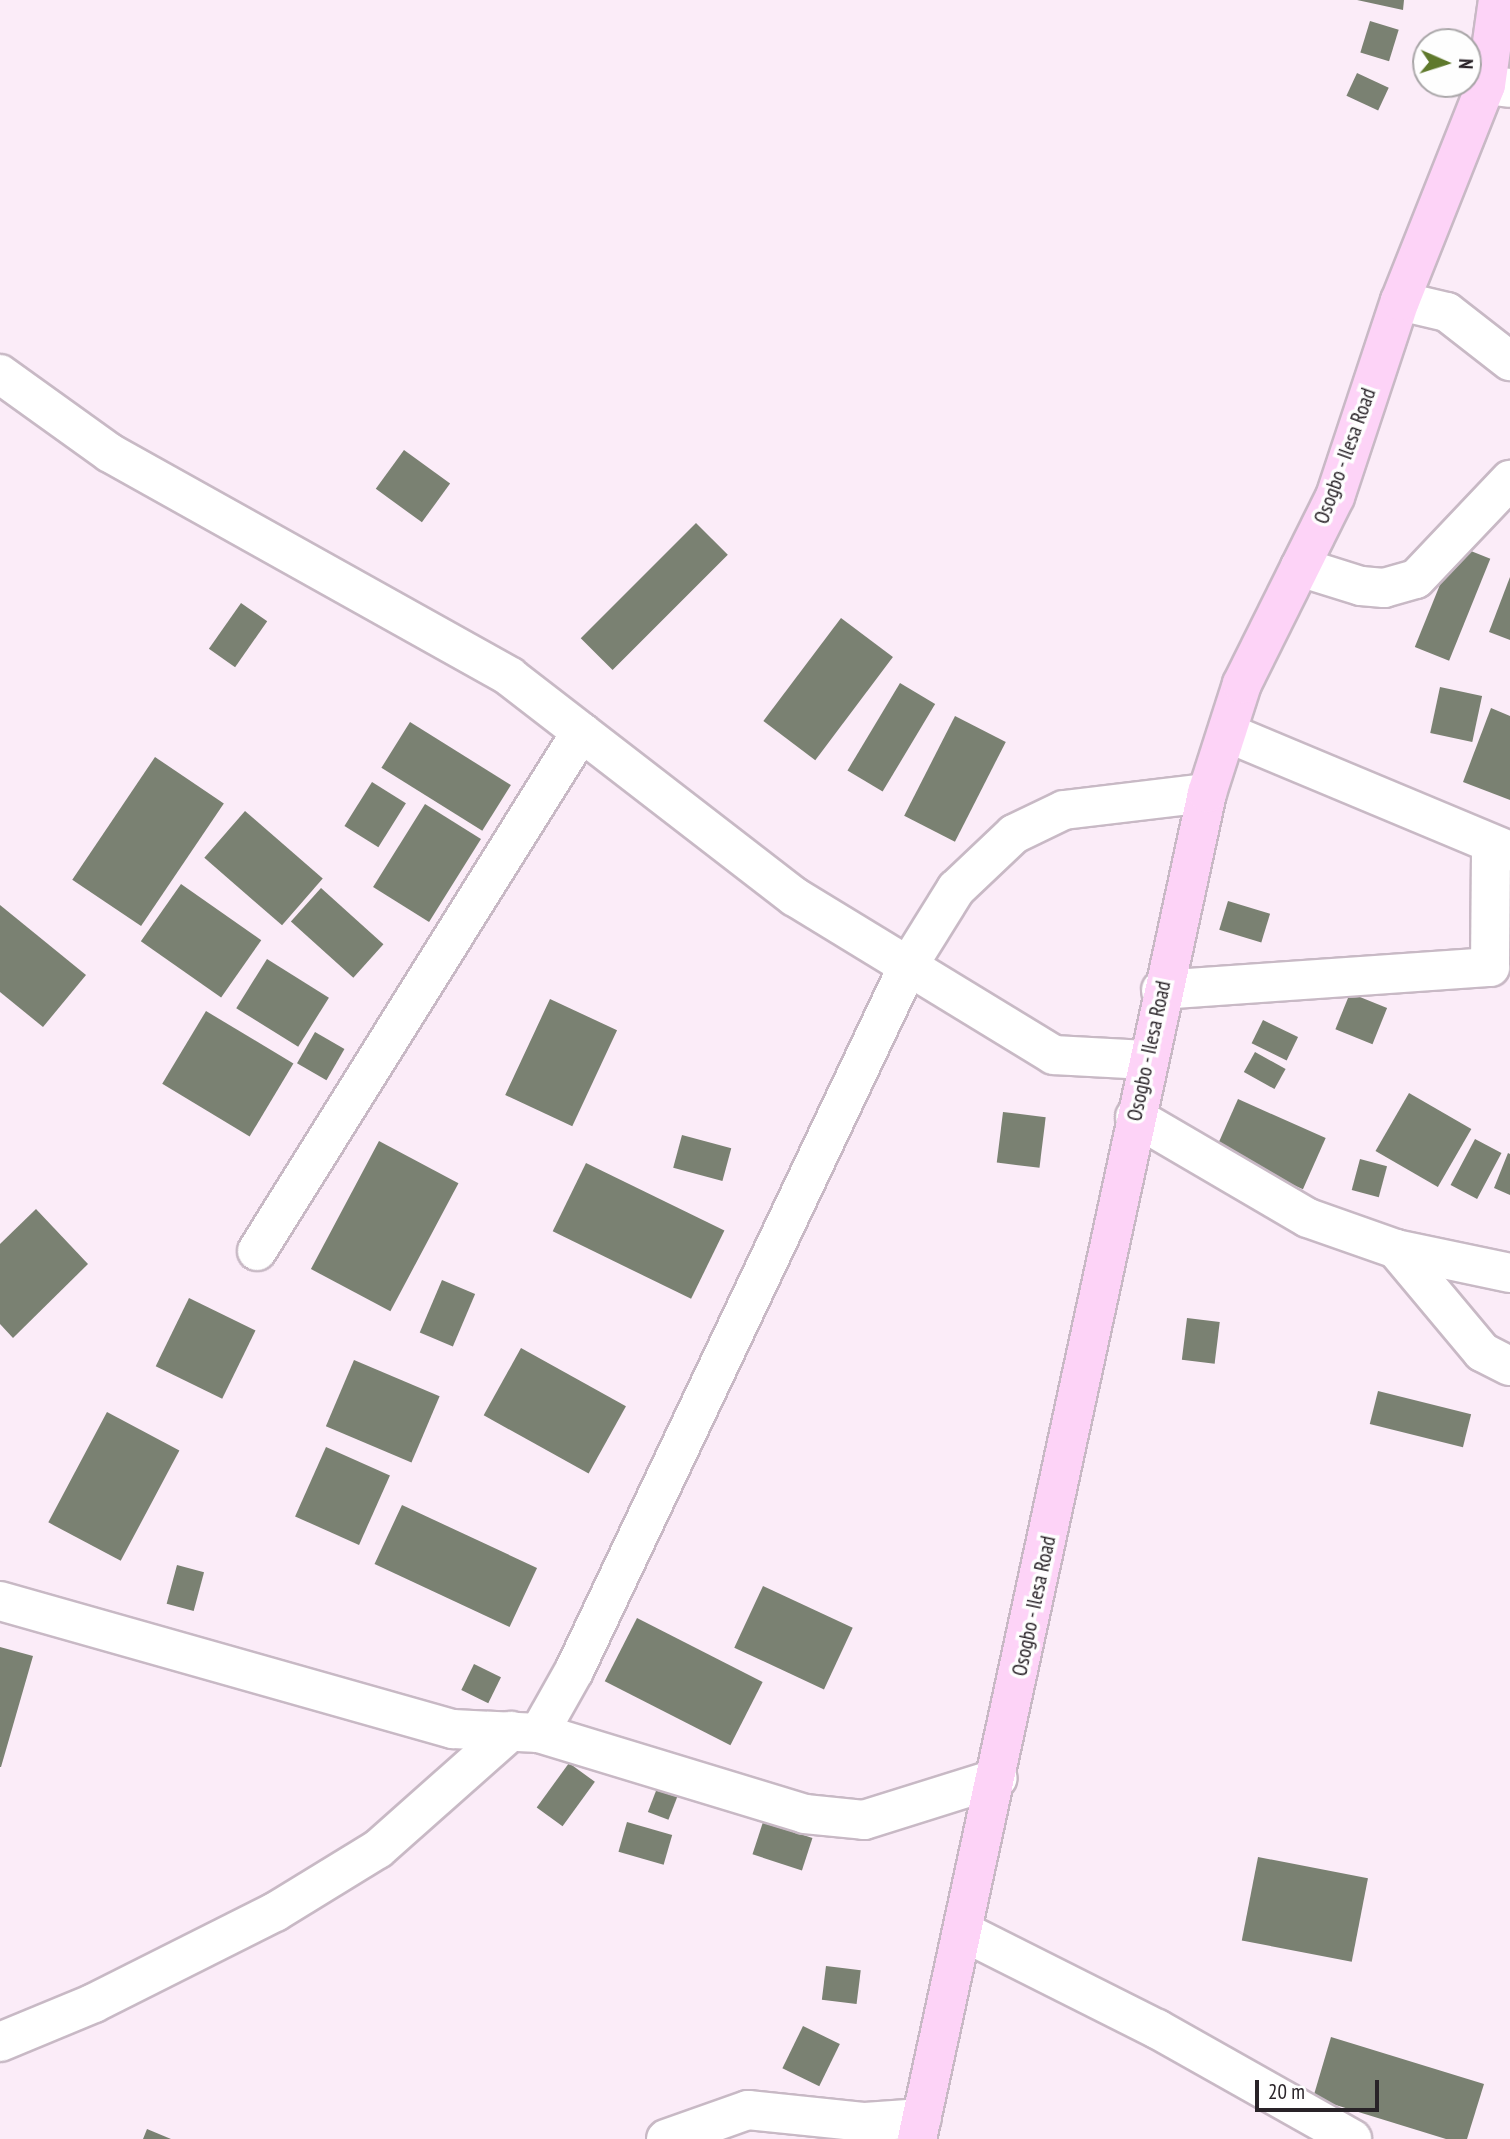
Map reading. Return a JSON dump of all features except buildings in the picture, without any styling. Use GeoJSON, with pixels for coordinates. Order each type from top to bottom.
{"type":"FeatureCollection","features":[{"type":"Feature","properties":{"kind":"main road","name":"Osogbo - Ilesa Road"},"geometry":{"type":"LineString","coordinates":[[920,2128],[966,1933],[1146,1060],[1207,793],[1242,684],[1335,496],[1400,301],[1498,87],[1497,0]]}},
{"type":"Feature","properties":{"kind":"street"},"geometry":{"type":"LineString","coordinates":[[1400,301],[1447,312],[1510,361]]}},
{"type":"Feature","properties":{"kind":"street"},"geometry":{"type":"LineString","coordinates":[[0,374],[110,453],[510,677],[795,897],[1054,1055],[1146,1060]]}},
{"type":"Feature","properties":{"kind":"street"},"geometry":{"type":"LineString","coordinates":[[1300,567],[1361,586],[1416,579],[1510,480]]}},
{"type":"Feature","properties":{"kind":"street"},"geometry":{"type":"LineString","coordinates":[[257,1251],[581,732]]}},
{"type":"Feature","properties":{"kind":"street"},"geometry":{"type":"LineString","coordinates":[[1161,990],[1490,967],[1500,850],[1228,733]]}},
{"type":"Feature","properties":{"kind":"street"},"geometry":{"type":"LineString","coordinates":[[0,2042],[94,2003],[275,1912],[379,1849],[525,1732],[574,1671],[908,965],[956,890],[1014,834],[1064,810],[1207,793]]}},
{"type":"Feature","properties":{"kind":"street"},"geometry":{"type":"LineString","coordinates":[[1135,1117],[1308,1218],[1396,1249],[1507,1275]]}},
{"type":"Feature","properties":{"kind":"street"},"geometry":{"type":"LineString","coordinates":[[1396,1249],[1482,1352],[1510,1366]]}},
{"type":"Feature","properties":{"kind":"street"},"geometry":{"type":"LineString","coordinates":[[0,1601],[453,1729],[525,1732],[805,1814],[864,1820],[922,1806],[998,1778]]}},
{"type":"Feature","properties":{"kind":"street"},"geometry":{"type":"LineString","coordinates":[[966,1933],[1157,2029],[1352,2139]]}},
{"type":"Feature","properties":{"kind":"street"},"geometry":{"type":"LineString","coordinates":[[666,2139],[748,2110],[920,2128]]}}]}
